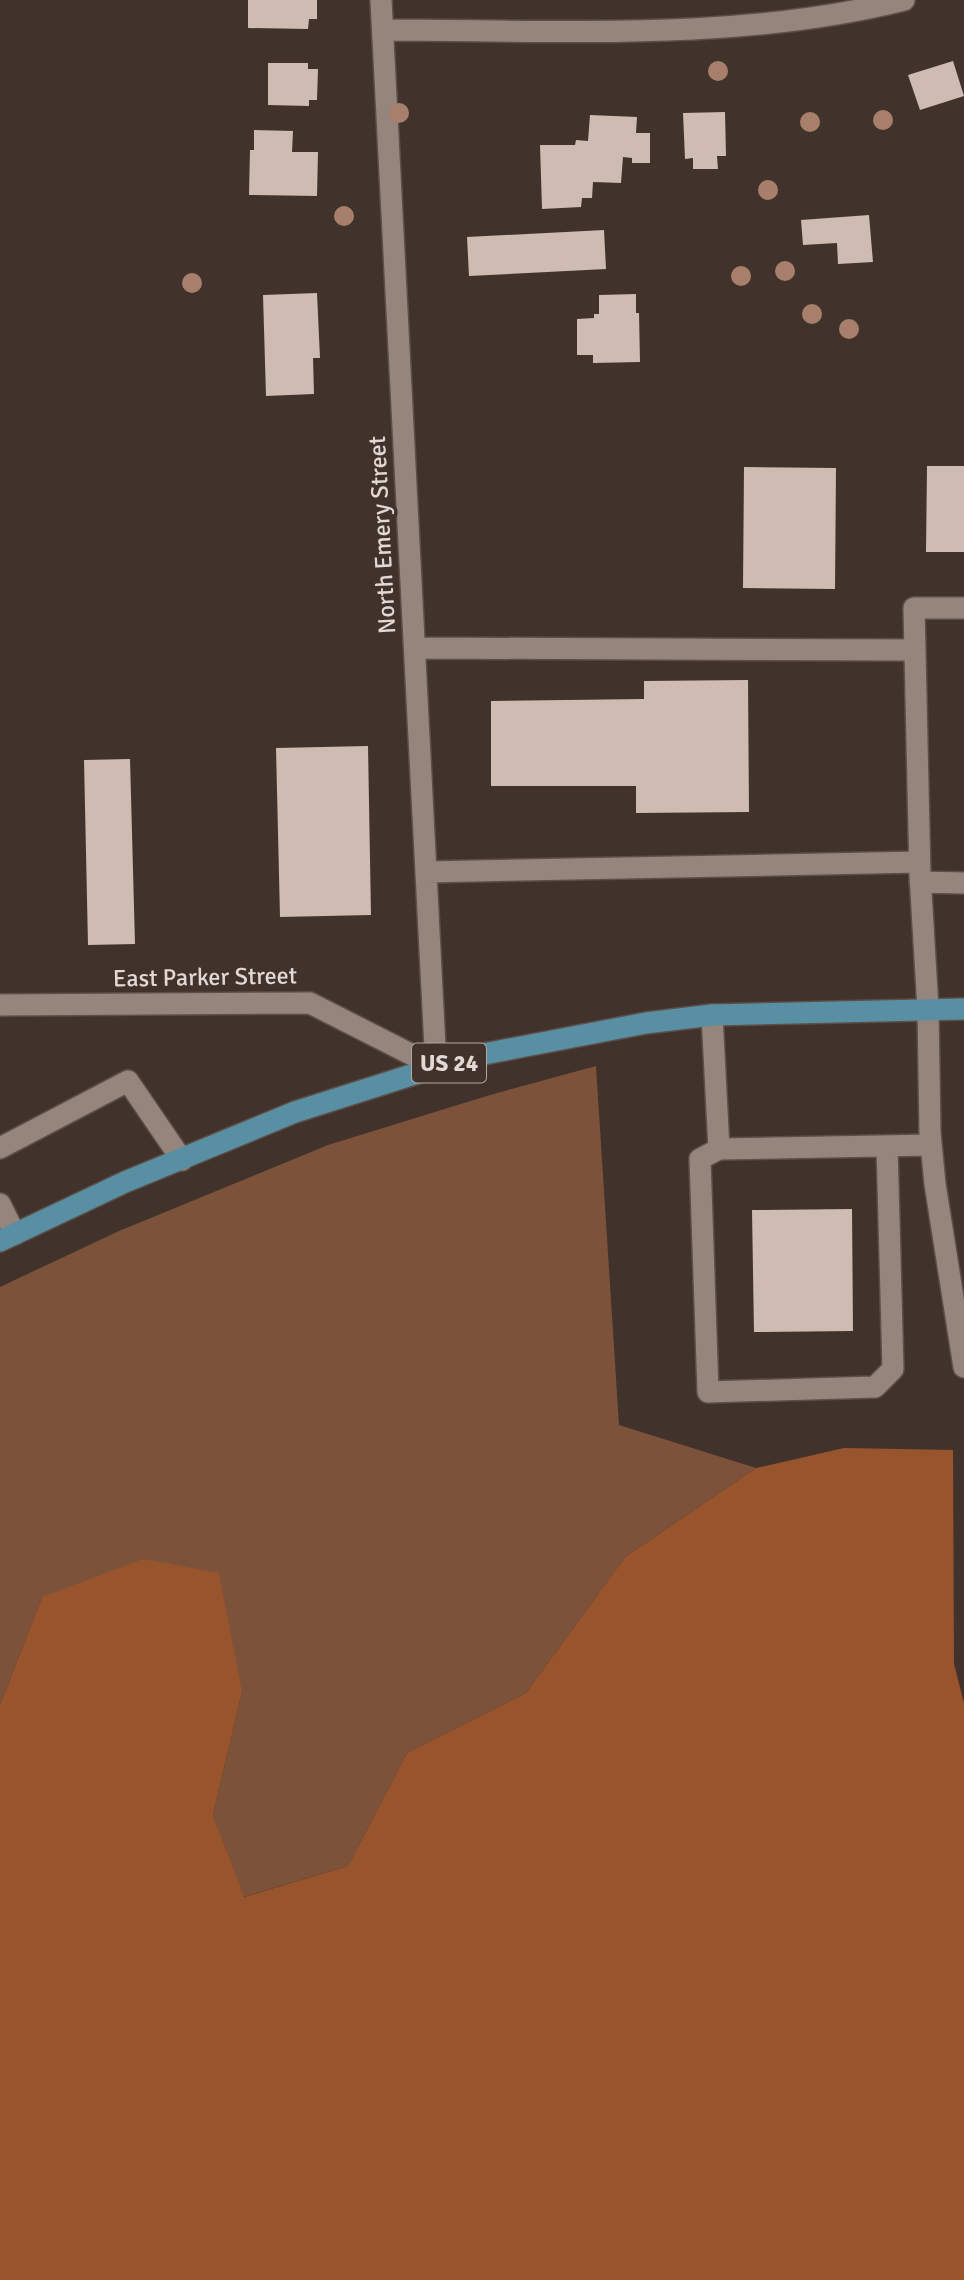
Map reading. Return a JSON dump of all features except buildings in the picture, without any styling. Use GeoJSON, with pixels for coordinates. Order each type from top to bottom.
{"type":"FeatureCollection","features":[{"type":"Feature","properties":{"kind":"main road","name":"US 24"},"geometry":{"type":"LineString","coordinates":[[7,1237],[125,1182],[295,1112],[468,1057],[646,1023],[712,1015],[964,1009]]}},
{"type":"Feature","properties":{"kind":"street","name":"North Emery Street"},"geometry":{"type":"LineString","coordinates":[[382,0],[436,1067]]}},
{"type":"Feature","properties":{"kind":"street"},"geometry":{"type":"LineString","coordinates":[[383,30],[700,30],[856,12],[904,0]]}},
{"type":"Feature","properties":{"kind":"street"},"geometry":{"type":"LineString","coordinates":[[964,608],[914,608],[920,872],[928,1009],[931,1145],[964,1367]]}},
{"type":"Feature","properties":{"kind":"street"},"geometry":{"type":"LineString","coordinates":[[415,648],[915,650]]}},
{"type":"Feature","properties":{"kind":"street"},"geometry":{"type":"LineString","coordinates":[[426,872],[920,872],[964,883]]}},
{"type":"Feature","properties":{"kind":"street","name":"East Parker Street"},"geometry":{"type":"LineString","coordinates":[[0,1005],[310,1003],[436,1067]]}},
{"type":"Feature","properties":{"kind":"street"},"geometry":{"type":"LineString","coordinates":[[712,1015],[719,1149]]}},
{"type":"Feature","properties":{"kind":"street"},"geometry":{"type":"LineString","coordinates":[[0,1148],[128,1081],[182,1160]]}},
{"type":"Feature","properties":{"kind":"street"},"geometry":{"type":"LineString","coordinates":[[887,1146],[893,1368],[875,1387],[708,1392],[700,1159],[719,1149],[931,1145]]}},
{"type":"Feature","properties":{"kind":"street"},"geometry":{"type":"LineString","coordinates":[[0,1203],[7,1237]]}},
{"type":"Feature","properties":{"kind":"shaded area"},"geometry":{"type":"Polygon","coordinates":[[[596,1066],[619,1425],[756,1468],[625,1557],[526,1693],[407,1753],[348,1866],[243,1897],[213,1815],[242,1692],[42,1597],[0,1705],[0,1287],[119,1231],[328,1145],[490,1095],[596,1066]]]}},
{"type":"Feature","properties":{"kind":"shaded area"},"geometry":{"type":"Polygon","coordinates":[[[844,1448],[953,1450],[954,1664],[964,1703],[964,2280],[0,2280],[0,1705],[42,1597],[143,1559],[219,1573],[242,1692],[213,1815],[244,1897],[348,1866],[407,1753],[526,1693],[625,1557],[756,1468],[844,1448]]]}}]}
